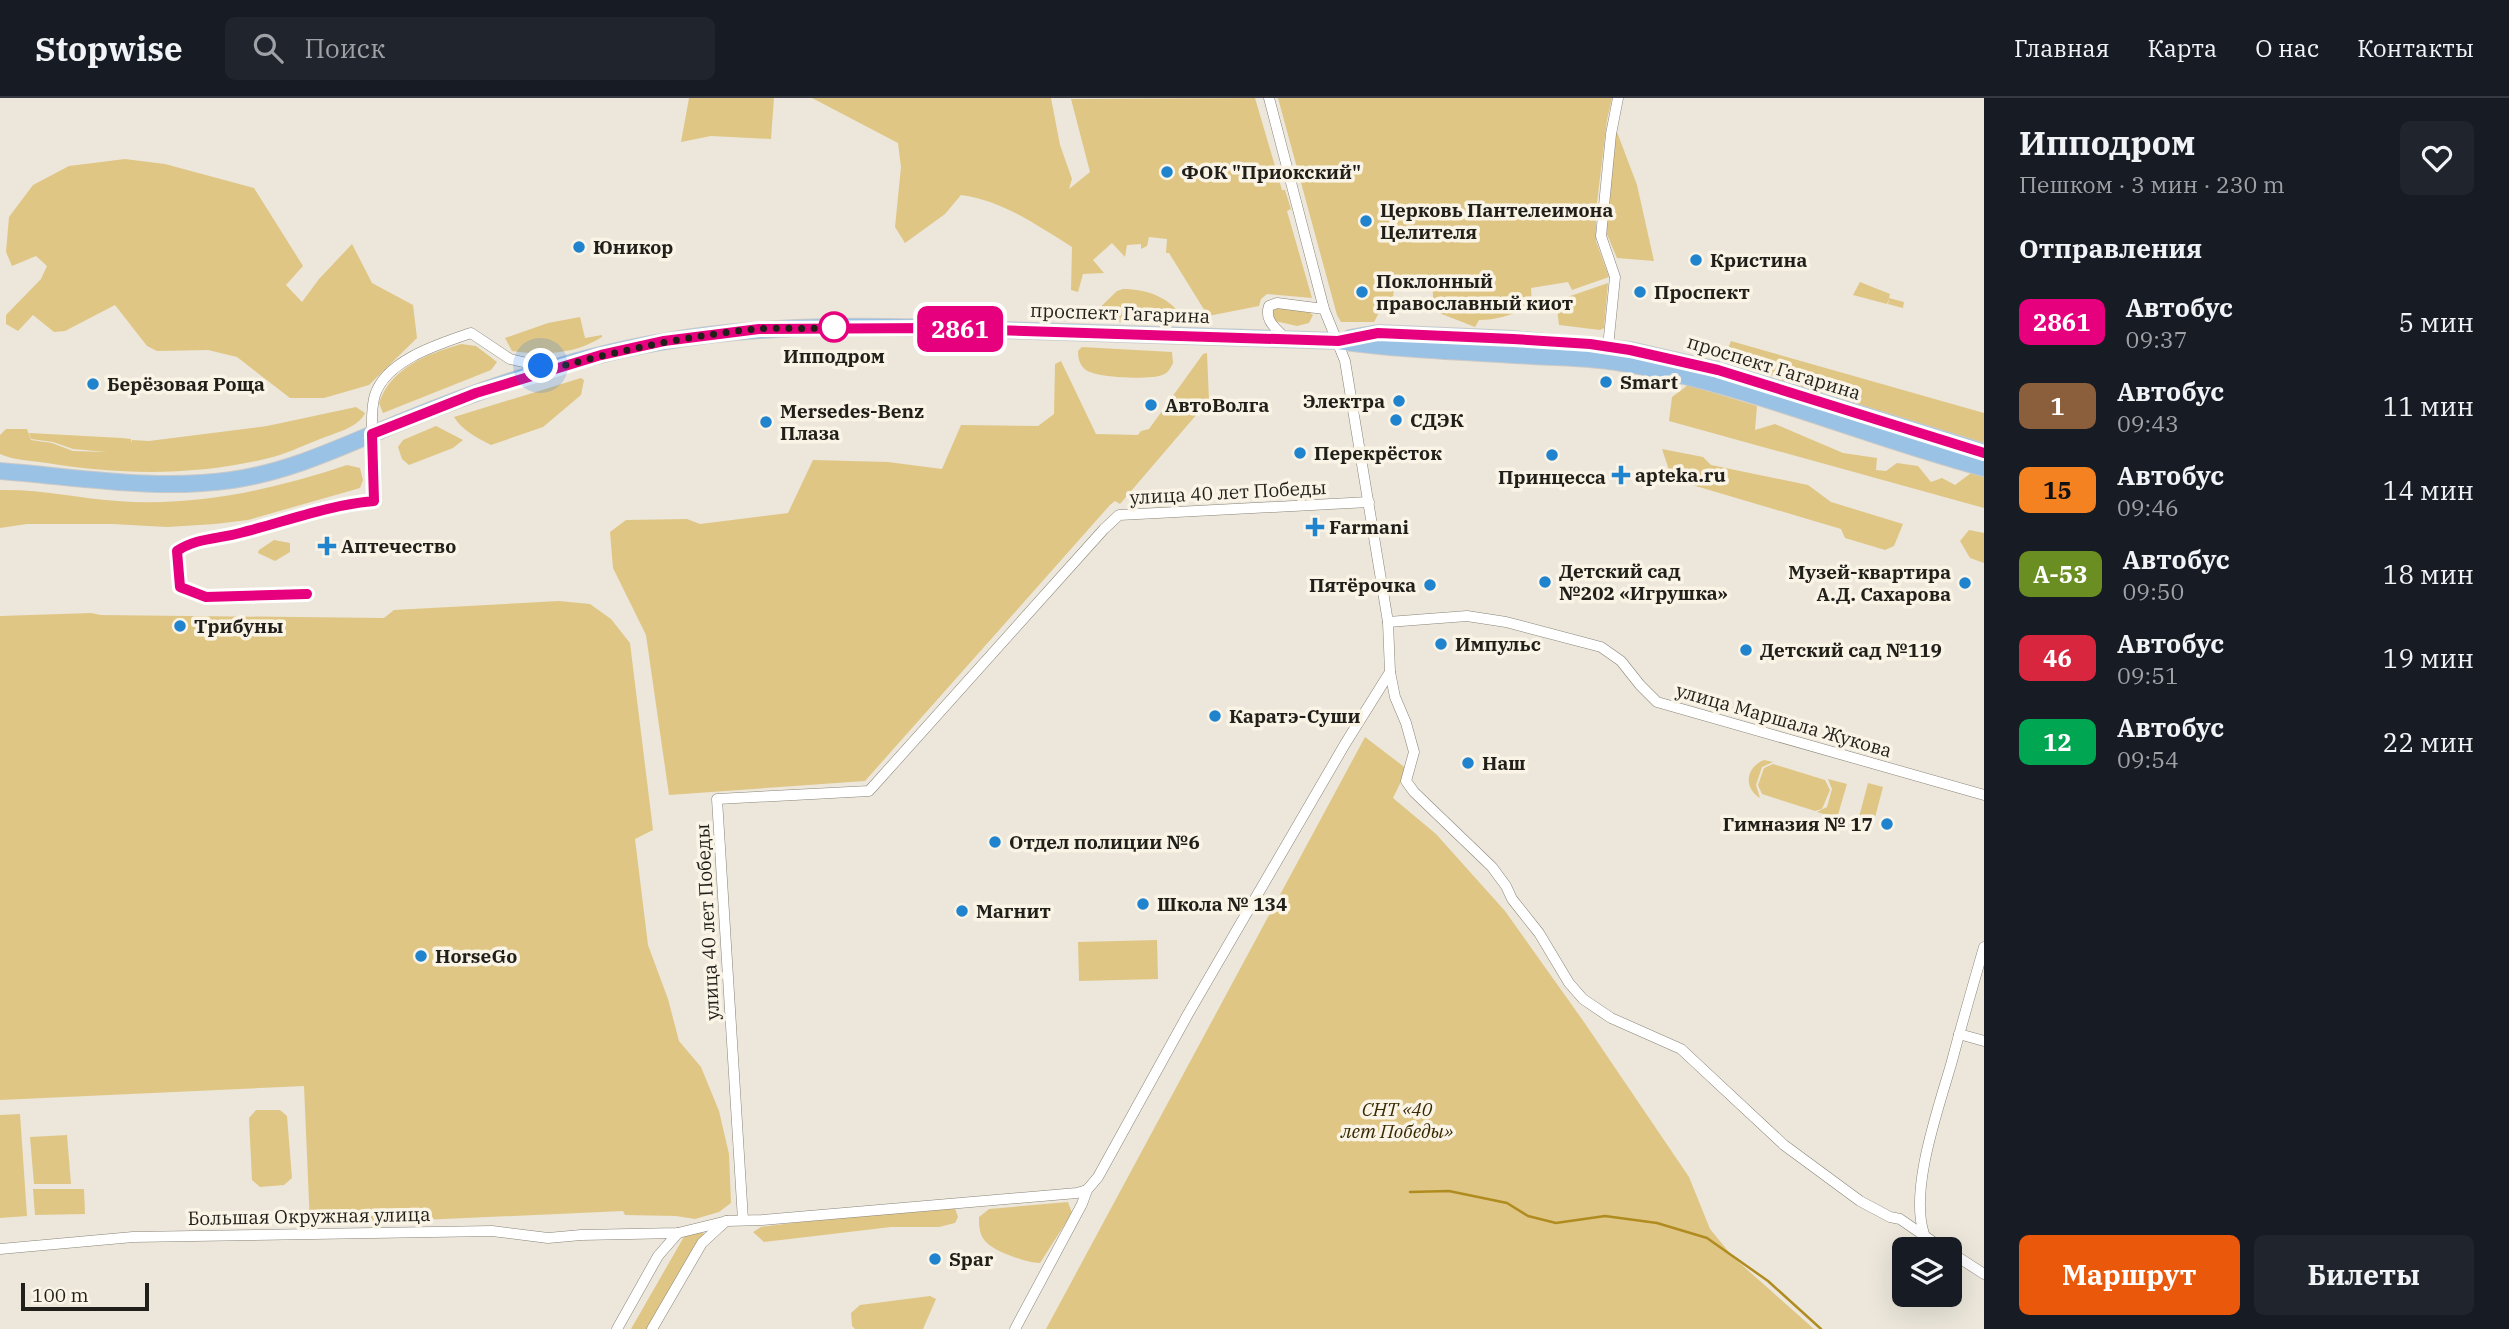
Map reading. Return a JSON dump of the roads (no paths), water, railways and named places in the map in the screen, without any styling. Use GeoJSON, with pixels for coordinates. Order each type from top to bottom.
{"type":"FeatureCollection","features":[{"type":"Feature","properties":{"kind":"main road","name":"проспект Гагарина"},"geometry":{"type":"LineString","coordinates":[[52,475],[106,483],[155,485],[234,480],[312,459],[476,393],[555,368],[664,341],[759,329],[929,328],[1338,341],[1380,347],[1595,359],[1631,364],[1716,385],[1984,468]]}},
{"type":"Feature","properties":{"kind":"main road","name":"проспект Гагарина"},"geometry":{"type":"LineString","coordinates":[[1338,341],[1378,333],[1513,339],[1608,347],[1676,359],[1718,370],[1984,453]]}},
{"type":"Feature","properties":{"kind":"main road"},"geometry":{"type":"LineString","coordinates":[[0,464],[52,475]]}},
{"type":"Feature","properties":{"kind":"main road"},"geometry":{"type":"LineString","coordinates":[[0,471],[52,475]]}},
{"type":"Feature","properties":{"kind":"street"},"geometry":{"type":"LineString","coordinates":[[1269,98],[1324,309],[1348,373],[1388,622],[1390,672],[1395,696],[1414,752],[1406,781],[1414,792],[1492,867],[1512,899],[1539,933],[1569,984],[1583,999],[1611,1018],[1681,1049],[1784,1146],[1860,1201],[1900,1219],[1928,1237]]}},
{"type":"Feature","properties":{"kind":"street"},"geometry":{"type":"LineString","coordinates":[[1608,347],[1615,277],[1601,236],[1611,134],[1618,98]]}},
{"type":"Feature","properties":{"kind":"street"},"geometry":{"type":"LineString","coordinates":[[1287,340],[1269,321],[1266,314],[1269,306],[1278,303],[1324,309]]}},
{"type":"Feature","properties":{"kind":"street"},"geometry":{"type":"LineString","coordinates":[[372,434],[372,410],[379,385],[400,365],[429,348],[471,333],[510,359],[555,368]]}},
{"type":"Feature","properties":{"kind":"street","name":"улица 40 лет Победы"},"geometry":{"type":"LineString","coordinates":[[743,1220],[717,799],[869,791],[1119,515],[1369,502]]}},
{"type":"Feature","properties":{"kind":"street","name":"улица Маршала Жукова"},"geometry":{"type":"LineString","coordinates":[[1388,622],[1467,616],[1506,622],[1601,647],[1622,661],[1657,702],[1984,795]]}},
{"type":"Feature","properties":{"kind":"street"},"geometry":{"type":"LineString","coordinates":[[1015,1329],[1082,1205],[1087,1190],[1098,1177],[1188,1014],[1345,744],[1390,672]]}},
{"type":"Feature","properties":{"kind":"street"},"geometry":{"type":"LineString","coordinates":[[1924,1234],[1920,1223],[1920,1205],[1931,1135],[1984,947]]}},
{"type":"Feature","properties":{"kind":"street"},"geometry":{"type":"LineString","coordinates":[[1959,1034],[1984,1041]]}},
{"type":"Feature","properties":{"kind":"street"},"geometry":{"type":"LineString","coordinates":[[743,1220],[982,1202],[1087,1190]]}},
{"type":"Feature","properties":{"kind":"street"},"geometry":{"type":"LineString","coordinates":[[1900,1219],[1920,1205]]}},
{"type":"Feature","properties":{"kind":"street","name":"Большая Окружная улица"},"geometry":{"type":"LineString","coordinates":[[0,1249],[133,1237],[492,1231],[548,1238],[619,1233],[678,1233],[727,1221],[743,1220]]}},
{"type":"Feature","properties":{"kind":"street"},"geometry":{"type":"LineString","coordinates":[[652,1329],[702,1243],[727,1221]]}},
{"type":"Feature","properties":{"kind":"street"},"geometry":{"type":"LineString","coordinates":[[617,1329],[658,1256],[678,1233]]}},
{"type":"Feature","properties":{"kind":"street"},"geometry":{"type":"LineString","coordinates":[[1962,1260],[1984,1275]]}},
{"type":"Feature","properties":{"kind":"waterway"},"geometry":{"type":"LineString","coordinates":[[1410,1192],[1449,1191],[1507,1203],[1528,1216],[1556,1223],[1605,1216],[1657,1223],[1707,1238],[1768,1281],[1821,1329]]}},
{"type":"Feature","properties":{"kind":"place","name":"ФОК \"Приокский\""},"geometry":{"type":"Point","coordinates":[1167,172]}},
{"type":"Feature","properties":{"kind":"place","name":"Церковь Пантелеимона Целителя"},"geometry":{"type":"Point","coordinates":[1366,221]}},
{"type":"Feature","properties":{"kind":"place","name":"Юникор"},"geometry":{"type":"Point","coordinates":[579,247]}},
{"type":"Feature","properties":{"kind":"place","name":"Кристина"},"geometry":{"type":"Point","coordinates":[1696,260]}},
{"type":"Feature","properties":{"kind":"place","name":"Поклонный православный киот"},"geometry":{"type":"Point","coordinates":[1362,292]}},
{"type":"Feature","properties":{"kind":"place","name":"Проспект"},"geometry":{"type":"Point","coordinates":[1640,292]}},
{"type":"Feature","properties":{"kind":"place","name":"Ипподром"},"geometry":{"type":"Point","coordinates":[834,327]}},
{"type":"Feature","properties":{"kind":"place","name":"Smart"},"geometry":{"type":"Point","coordinates":[1606,382]}},
{"type":"Feature","properties":{"kind":"place","name":"Берёзовая Роща"},"geometry":{"type":"Point","coordinates":[93,384]}},
{"type":"Feature","properties":{"kind":"place","name":"Электра"},"geometry":{"type":"Point","coordinates":[1399,401]}},
{"type":"Feature","properties":{"kind":"place","name":"АвтоВолга"},"geometry":{"type":"Point","coordinates":[1151,405]}},
{"type":"Feature","properties":{"kind":"place","name":"СДЭК"},"geometry":{"type":"Point","coordinates":[1396,420]}},
{"type":"Feature","properties":{"kind":"place","name":"Mersedes-Benz Плаза"},"geometry":{"type":"Point","coordinates":[766,422]}},
{"type":"Feature","properties":{"kind":"place","name":"Перекрёсток"},"geometry":{"type":"Point","coordinates":[1300,453]}},
{"type":"Feature","properties":{"kind":"place","name":"Принцесса"},"geometry":{"type":"Point","coordinates":[1552,455]}},
{"type":"Feature","properties":{"kind":"place","name":"apteka.ru"},"geometry":{"type":"Point","coordinates":[1621,475]}},
{"type":"Feature","properties":{"kind":"place","name":"Farmani"},"geometry":{"type":"Point","coordinates":[1315,527]}},
{"type":"Feature","properties":{"kind":"place","name":"Аптечество"},"geometry":{"type":"Point","coordinates":[327,546]}},
{"type":"Feature","properties":{"kind":"place","name":"Детский сад №202 «Игрушка»"},"geometry":{"type":"Point","coordinates":[1545,582]}},
{"type":"Feature","properties":{"kind":"place","name":"Музей-квартира А.Д. Сахарова"},"geometry":{"type":"Point","coordinates":[1965,583]}},
{"type":"Feature","properties":{"kind":"place","name":"Пятёрочка"},"geometry":{"type":"Point","coordinates":[1430,585]}},
{"type":"Feature","properties":{"kind":"place","name":"Трибуны"},"geometry":{"type":"Point","coordinates":[180,626]}},
{"type":"Feature","properties":{"kind":"place","name":"Импульс"},"geometry":{"type":"Point","coordinates":[1441,644]}},
{"type":"Feature","properties":{"kind":"place","name":"Детский сад №119"},"geometry":{"type":"Point","coordinates":[1746,650]}},
{"type":"Feature","properties":{"kind":"place","name":"Каратэ-Суши"},"geometry":{"type":"Point","coordinates":[1215,716]}},
{"type":"Feature","properties":{"kind":"place","name":"Наш"},"geometry":{"type":"Point","coordinates":[1468,763]}},
{"type":"Feature","properties":{"kind":"place","name":"Гимназия № 17"},"geometry":{"type":"Point","coordinates":[1887,824]}},
{"type":"Feature","properties":{"kind":"place","name":"Отдел полиции №6"},"geometry":{"type":"Point","coordinates":[995,842]}},
{"type":"Feature","properties":{"kind":"place","name":"Школа № 134"},"geometry":{"type":"Point","coordinates":[1143,904]}},
{"type":"Feature","properties":{"kind":"place","name":"Магнит"},"geometry":{"type":"Point","coordinates":[962,911]}},
{"type":"Feature","properties":{"kind":"place","name":"HorseGo"},"geometry":{"type":"Point","coordinates":[421,956]}},
{"type":"Feature","properties":{"kind":"place","name":"Spar"},"geometry":{"type":"Point","coordinates":[935,1259]}},
{"type":"Feature","properties":{"kind":"park label","name":"СНТ «40 лет Победы»"},"geometry":{"type":"Point","coordinates":[1397,1120]}}]}
